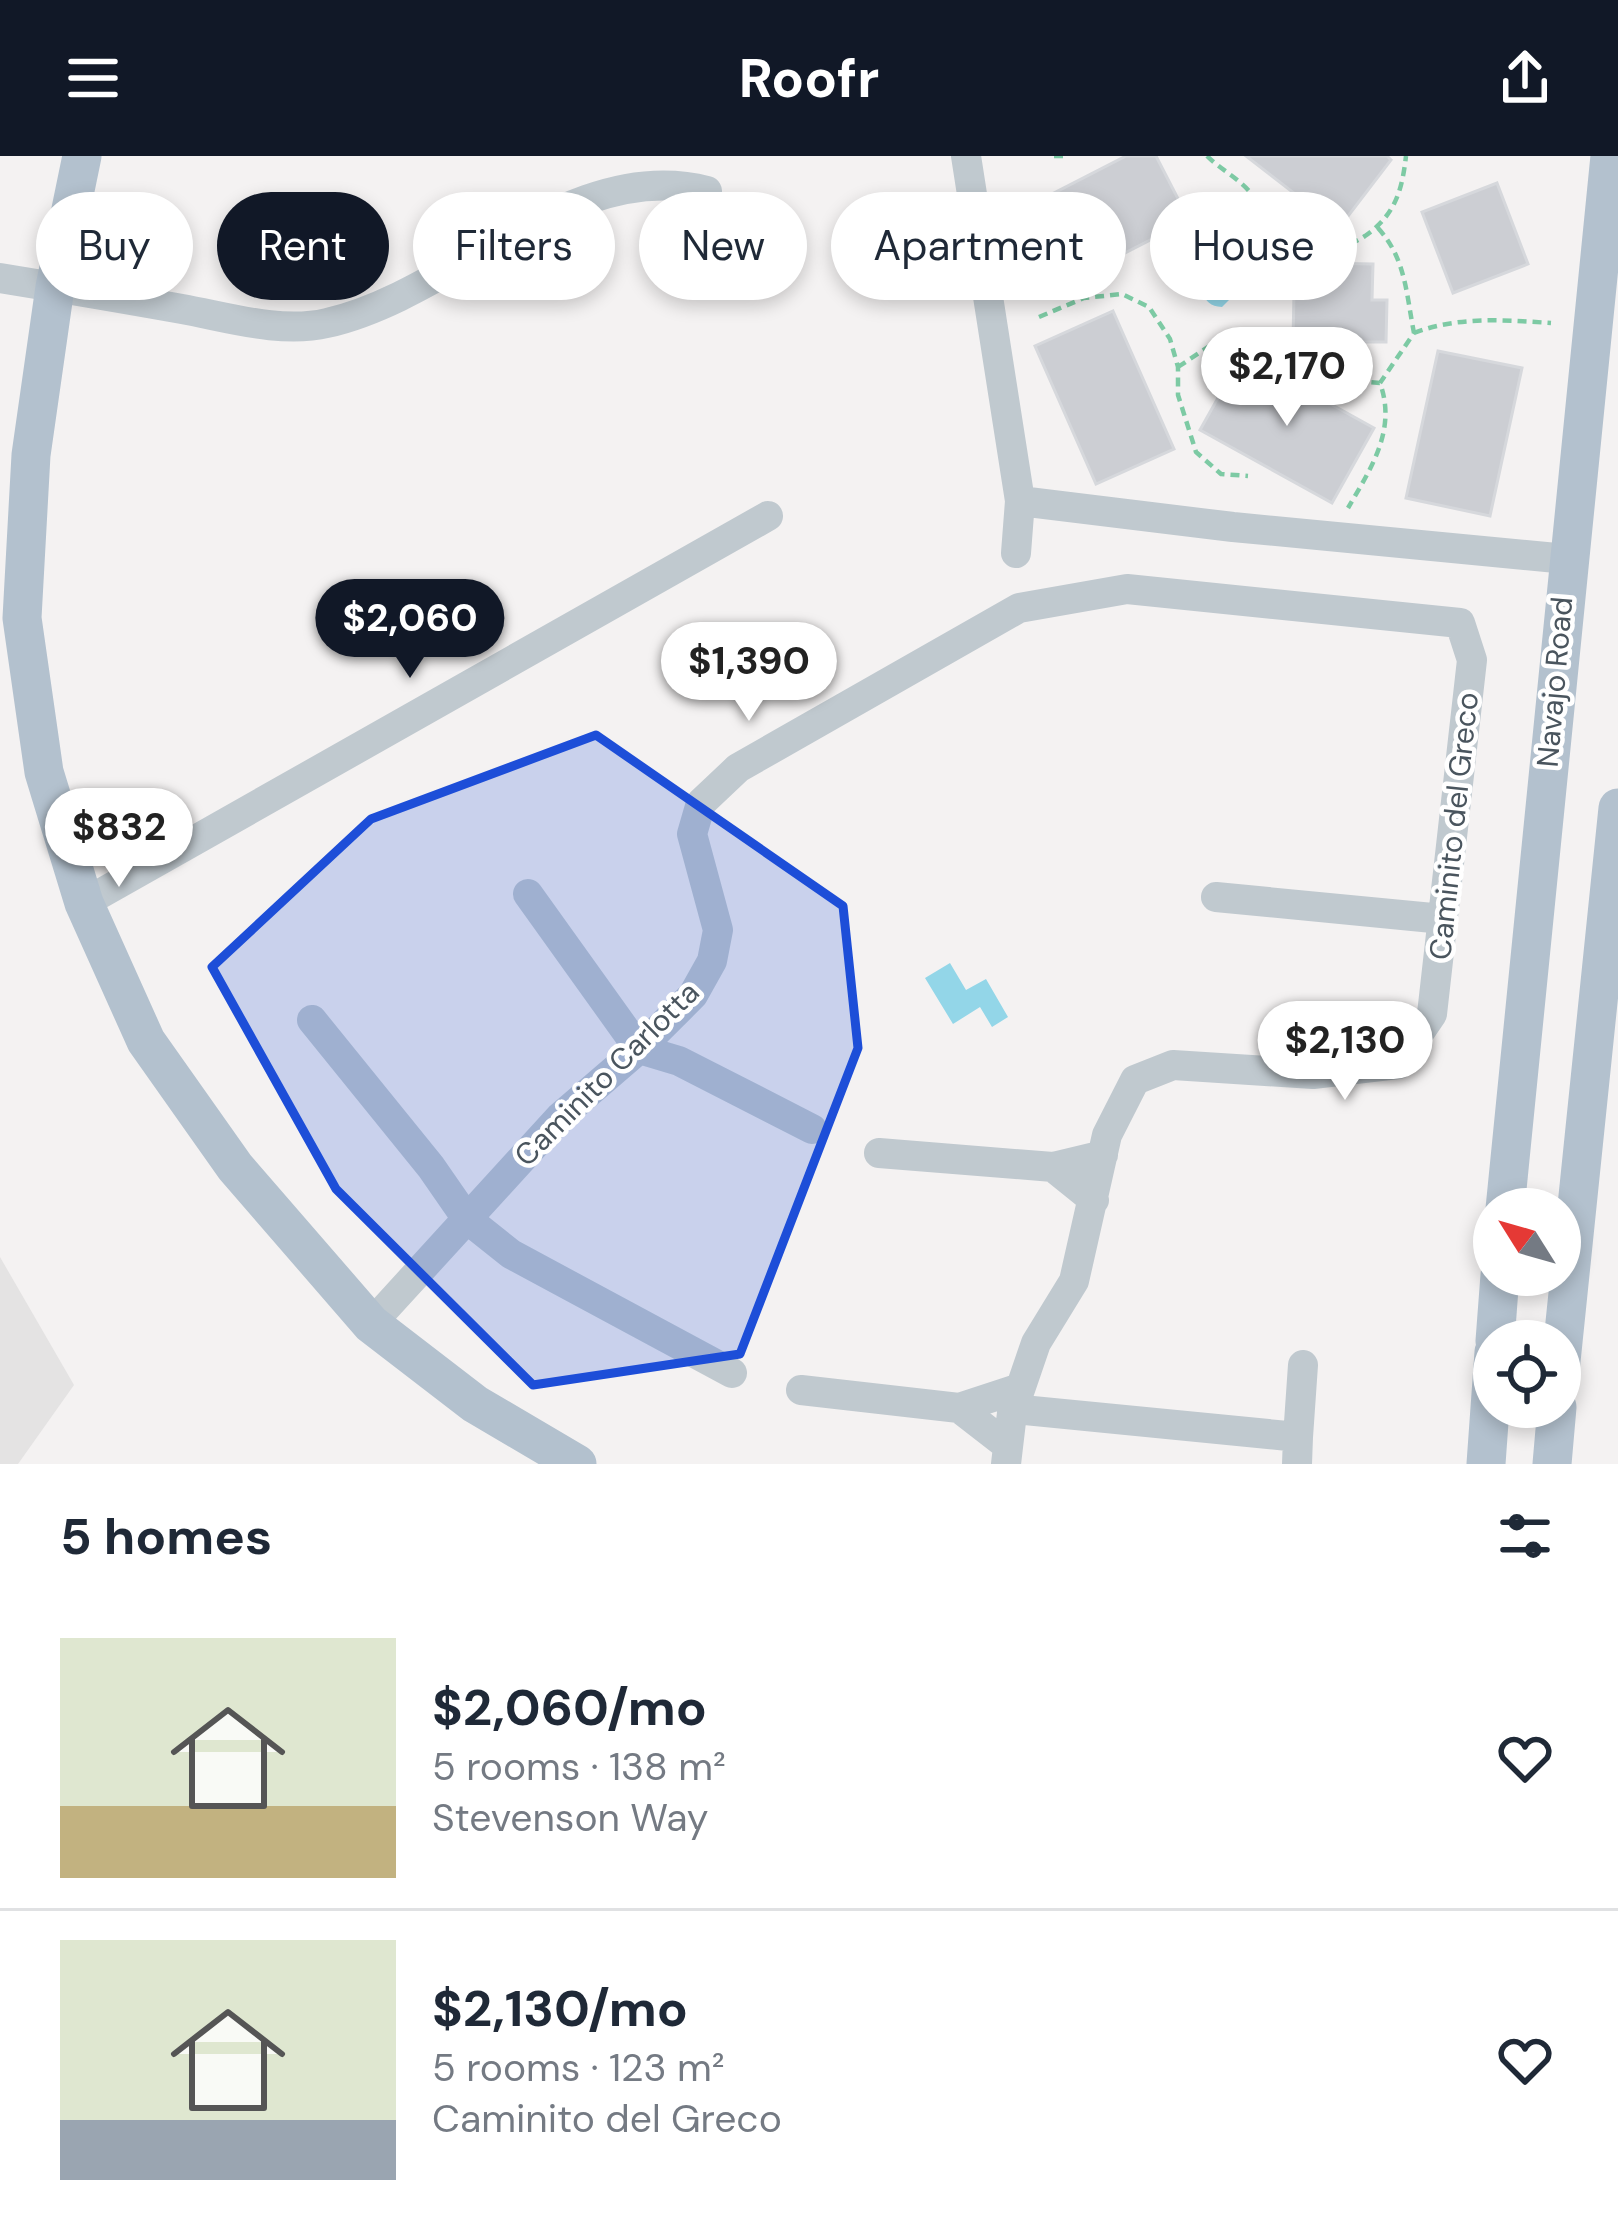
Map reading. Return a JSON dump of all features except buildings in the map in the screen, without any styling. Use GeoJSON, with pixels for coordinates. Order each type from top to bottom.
{"type":"FeatureCollection","features":[{"type":"Feature","properties":{"kind":"main road"},"geometry":{"type":"LineString","coordinates":[[75,192],[82,156]]}},
{"type":"Feature","properties":{"kind":"main road","name":"Navajo Road"},"geometry":{"type":"LineString","coordinates":[[1507,1188],[1610,156]]}},
{"type":"Feature","properties":{"kind":"main road"},"geometry":{"type":"LineString","coordinates":[[53,300],[11,618],[44,772],[84,903],[146,1041],[235,1167],[371,1324],[475,1404],[578,1464]]}},
{"type":"Feature","properties":{"kind":"main road"},"geometry":{"type":"LineString","coordinates":[[1565,1320],[1618,808]]}},
{"type":"Feature","properties":{"kind":"main road"},"geometry":{"type":"LineString","coordinates":[[1486,1464],[1489,1428]]}},
{"type":"Feature","properties":{"kind":"main road"},"geometry":{"type":"LineString","coordinates":[[1552,1464],[1555,1428]]}},
{"type":"Feature","properties":{"kind":"street"},"geometry":{"type":"LineString","coordinates":[[966,156],[1020,501],[1016,553]]}},
{"type":"Feature","properties":{"kind":"street"},"geometry":{"type":"LineString","coordinates":[[129,300],[267,324],[323,325],[384,306],[585,192],[676,181],[707,191]]}},
{"type":"Feature","properties":{"kind":"street"},"geometry":{"type":"LineString","coordinates":[[0,278],[36,284]]}},
{"type":"Feature","properties":{"kind":"street"},"geometry":{"type":"LineString","coordinates":[[1020,501],[1567,559]]}},
{"type":"Feature","properties":{"kind":"street"},"geometry":{"type":"LineString","coordinates":[[84,903],[768,516]]}},
{"type":"Feature","properties":{"kind":"street","name":"Caminito Carlotta"},"geometry":{"type":"LineString","coordinates":[[371,1324],[560,1117],[693,995],[712,961],[718,930],[692,834],[701,802],[739,768],[1019,608],[1127,589],[1460,623]]}},
{"type":"Feature","properties":{"kind":"street","name":"Caminito del Greco"},"geometry":{"type":"LineString","coordinates":[[1007,1455],[1017,1399],[1036,1343],[1074,1281],[1108,1135],[1135,1080],[1173,1065],[1313,1073],[1398,1064],[1432,1014],[1472,660],[1460,623]]}},
{"type":"Feature","properties":{"kind":"street"},"geometry":{"type":"LineString","coordinates":[[528,894],[639,1048],[679,1061],[812,1129]]}},
{"type":"Feature","properties":{"kind":"street"},"geometry":{"type":"LineString","coordinates":[[1216,897],[1444,919]]}},
{"type":"Feature","properties":{"kind":"street"},"geometry":{"type":"LineString","coordinates":[[312,1020],[467,1219],[511,1254],[732,1373]]}},
{"type":"Feature","properties":{"kind":"street"},"geometry":{"type":"LineString","coordinates":[[879,1153],[1053,1167],[1103,1155]]}},
{"type":"Feature","properties":{"kind":"street"},"geometry":{"type":"LineString","coordinates":[[1053,1167],[1094,1200]]}},
{"type":"Feature","properties":{"kind":"street"},"geometry":{"type":"LineString","coordinates":[[801,1390],[959,1408],[1017,1399],[1297,1450],[1304,1365]]}},
{"type":"Feature","properties":{"kind":"street"},"geometry":{"type":"LineString","coordinates":[[959,1408],[1007,1455]]}},
{"type":"Feature","properties":{"kind":"path"},"geometry":{"type":"LineString","coordinates":[[1054,156],[1066,156]]}},
{"type":"Feature","properties":{"kind":"path"},"geometry":{"type":"LineString","coordinates":[[1207,156],[1250,190],[1283,234],[1312,249],[1352,244],[1384,223],[1402,192],[1406,156]]}},
{"type":"Feature","properties":{"kind":"path"},"geometry":{"type":"LineString","coordinates":[[1377,227],[1402,264],[1414,333]]}},
{"type":"Feature","properties":{"kind":"path"},"geometry":{"type":"LineString","coordinates":[[1039,317],[1084,298],[1122,293],[1149,307],[1170,339],[1178,367],[1178,395],[1196,452],[1221,474],[1248,476]]}},
{"type":"Feature","properties":{"kind":"path"},"geometry":{"type":"LineString","coordinates":[[1380,383],[1414,333],[1437,324],[1552,322]]}},
{"type":"Feature","properties":{"kind":"path"},"geometry":{"type":"LineString","coordinates":[[1178,367],[1211,345],[1252,338],[1349,380],[1380,383]]}},
{"type":"Feature","properties":{"kind":"path"},"geometry":{"type":"LineString","coordinates":[[1346,512],[1384,438],[1387,400],[1380,383]]}},
{"type":"Feature","properties":{"kind":"highlighted area"},"geometry":{"type":"Polygon","coordinates":[[[596,735],[843,906],[858,1048],[740,1354],[533,1385],[336,1189],[212,967],[371,819],[596,735]]]}},
{"type":"Feature","properties":{"kind":"shaded area"},"geometry":{"type":"Polygon","coordinates":[[[0,1257],[74,1385],[18,1464],[0,1464],[0,1257]]]}},
{"type":"Feature","properties":{"kind":"water"},"geometry":{"type":"Polygon","coordinates":[[[1206,300],[1229,300],[1222,307],[1206,300]]]}},
{"type":"Feature","properties":{"kind":"water"},"geometry":{"type":"Polygon","coordinates":[[[950,963],[966,990],[986,979],[1008,1017],[992,1027],[980,1007],[953,1024],[925,978],[950,963]]]}}]}
